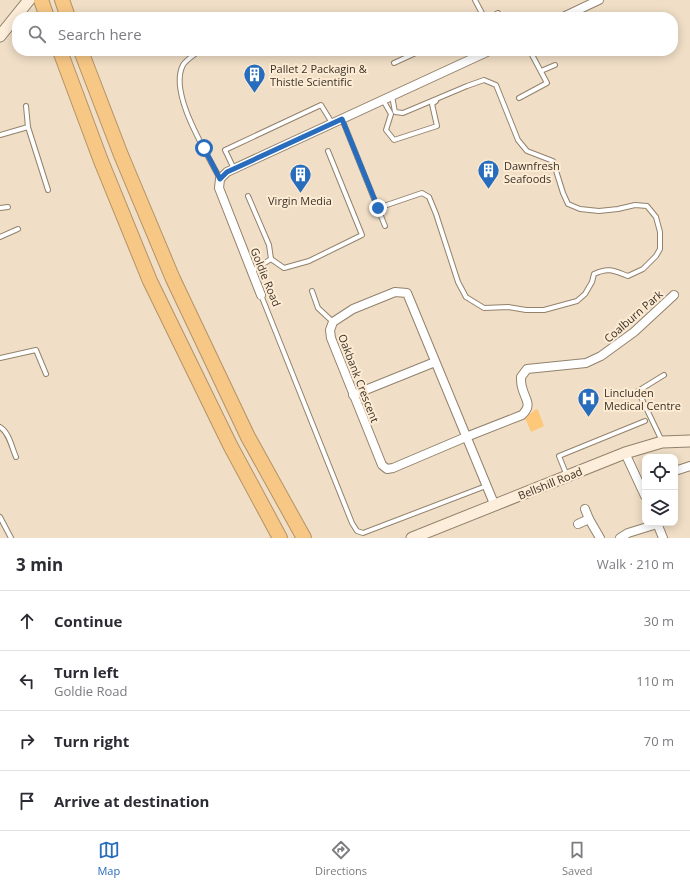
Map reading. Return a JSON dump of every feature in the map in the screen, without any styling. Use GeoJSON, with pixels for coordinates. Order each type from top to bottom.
{"type":"FeatureCollection","features":[{"type":"Feature","properties":{"kind":"highway"},"geometry":{"type":"LineString","coordinates":[[41,0],[46,12]]}},
{"type":"Feature","properties":{"kind":"highway"},"geometry":{"type":"LineString","coordinates":[[62,0],[66,12]]}},
{"type":"Feature","properties":{"kind":"highway"},"geometry":{"type":"LineString","coordinates":[[62,56],[101,161],[150,281],[230,446],[280,538]]}},
{"type":"Feature","properties":{"kind":"highway"},"geometry":{"type":"LineString","coordinates":[[83,56],[121,156],[173,279],[248,437],[304,538]]}},
{"type":"Feature","properties":{"kind":"main road"},"geometry":{"type":"LineString","coordinates":[[19,12],[29,0]]}},
{"type":"Feature","properties":{"kind":"main road"},"geometry":{"type":"LineString","coordinates":[[0,36],[12,20]]}},
{"type":"Feature","properties":{"kind":"main road","name":"Bellshill Road"},"geometry":{"type":"LineString","coordinates":[[412,538],[625,453],[662,442],[690,441]]}},
{"type":"Feature","properties":{"kind":"street"},"geometry":{"type":"LineString","coordinates":[[574,12],[599,0]]}},
{"type":"Feature","properties":{"kind":"street"},"geometry":{"type":"LineString","coordinates":[[220,179],[227,172],[478,56]]}},
{"type":"Feature","properties":{"kind":"street","name":"Goldie Road"},"geometry":{"type":"LineString","coordinates":[[220,179],[219,188],[260,295]]}},
{"type":"Feature","properties":{"kind":"street","name":"Oakbank Crescent"},"geometry":{"type":"LineString","coordinates":[[466,437],[393,468],[386,469],[382,465],[330,338],[330,330],[333,322],[353,309],[395,292],[407,293],[495,506]]}},
{"type":"Feature","properties":{"kind":"street","name":"Coalburn Park"},"geometry":{"type":"LineString","coordinates":[[466,437],[522,415],[526,411],[528,404],[522,387],[521,377],[527,369],[586,363],[601,356],[634,332],[674,295]]}},
{"type":"Feature","properties":{"kind":"street"},"geometry":{"type":"LineString","coordinates":[[353,395],[435,362]]}},
{"type":"Feature","properties":{"kind":"street"},"geometry":{"type":"LineString","coordinates":[[625,453],[642,483]]}},
{"type":"Feature","properties":{"kind":"street"},"geometry":{"type":"LineString","coordinates":[[678,470],[690,466]]}},
{"type":"Feature","properties":{"kind":"street"},"geometry":{"type":"LineString","coordinates":[[585,509],[600,538]]}},
{"type":"Feature","properties":{"kind":"street"},"geometry":{"type":"LineString","coordinates":[[578,524],[589,519]]}},
{"type":"Feature","properties":{"kind":"street"},"geometry":{"type":"LineString","coordinates":[[620,538],[628,533],[651,526]]}},
{"type":"Feature","properties":{"kind":"street"},"geometry":{"type":"LineString","coordinates":[[658,526],[663,538]]}},
{"type":"Feature","properties":{"kind":"lane"},"geometry":{"type":"LineString","coordinates":[[475,0],[481,12]]}},
{"type":"Feature","properties":{"kind":"lane"},"geometry":{"type":"LineString","coordinates":[[193,56],[184,64],[180,75],[180,92],[186,113],[220,179]]}},
{"type":"Feature","properties":{"kind":"lane"},"geometry":{"type":"LineString","coordinates":[[394,63],[409,56]]}},
{"type":"Feature","properties":{"kind":"lane"},"geometry":{"type":"LineString","coordinates":[[519,98],[547,83],[533,56]]}},
{"type":"Feature","properties":{"kind":"lane"},"geometry":{"type":"LineString","coordinates":[[541,71],[555,65]]}},
{"type":"Feature","properties":{"kind":"lane"},"geometry":{"type":"LineString","coordinates":[[378,208],[422,193],[429,197],[458,282],[466,297],[484,308],[508,307],[526,310],[544,310],[577,301],[585,294],[592,282],[594,274],[601,270],[611,270],[628,276],[643,269],[656,256],[660,249],[660,232],[656,217],[647,206],[634,205],[618,209],[599,211],[580,209],[568,204],[562,193],[553,161],[527,151],[518,140],[496,85],[484,80],[403,113],[395,112],[392,96]]}},
{"type":"Feature","properties":{"kind":"lane"},"geometry":{"type":"LineString","coordinates":[[383,100],[391,114],[386,130],[394,140],[437,126],[432,104],[441,97]]}},
{"type":"Feature","properties":{"kind":"lane"},"geometry":{"type":"LineString","coordinates":[[234,169],[225,150],[321,105],[332,124]]}},
{"type":"Feature","properties":{"kind":"lane"},"geometry":{"type":"LineString","coordinates":[[26,106],[28,127],[48,190]]}},
{"type":"Feature","properties":{"kind":"lane"},"geometry":{"type":"LineString","coordinates":[[342,119],[385,226]]}},
{"type":"Feature","properties":{"kind":"lane"},"geometry":{"type":"LineString","coordinates":[[0,135],[28,127]]}},
{"type":"Feature","properties":{"kind":"lane"},"geometry":{"type":"LineString","coordinates":[[248,196],[269,245],[272,258],[284,268],[309,261],[362,235],[328,151]]}},
{"type":"Feature","properties":{"kind":"lane"},"geometry":{"type":"LineString","coordinates":[[0,208],[8,208]]}},
{"type":"Feature","properties":{"kind":"lane"},"geometry":{"type":"LineString","coordinates":[[0,237],[18,229]]}},
{"type":"Feature","properties":{"kind":"lane"},"geometry":{"type":"LineString","coordinates":[[251,271],[272,258]]}},
{"type":"Feature","properties":{"kind":"lane"},"geometry":{"type":"LineString","coordinates":[[312,291],[318,308],[333,322]]}},
{"type":"Feature","properties":{"kind":"lane","name":"Goldie Road"},"geometry":{"type":"LineString","coordinates":[[260,295],[352,524],[357,531],[363,533],[486,486]]}},
{"type":"Feature","properties":{"kind":"lane"},"geometry":{"type":"LineString","coordinates":[[0,358],[36,350],[46,374]]}},
{"type":"Feature","properties":{"kind":"lane"},"geometry":{"type":"LineString","coordinates":[[662,442],[638,391],[664,375]]}},
{"type":"Feature","properties":{"kind":"lane"},"geometry":{"type":"LineString","coordinates":[[567,476],[559,456],[644,421]]}},
{"type":"Feature","properties":{"kind":"lane"},"geometry":{"type":"LineString","coordinates":[[0,427],[4,429],[16,457]]}},
{"type":"Feature","properties":{"kind":"lane"},"geometry":{"type":"LineString","coordinates":[[0,517],[11,538]]}},
{"type":"Feature","properties":{"kind":"shaded area"},"geometry":{"type":"Polygon","coordinates":[[[536,409],[538,410],[544,426],[531,432],[525,418],[536,409]]]}},
{"type":"Feature","properties":{"kind":"place","name":"Pallet 2 Packagin & Thistle Scientific"},"geometry":{"type":"Point","coordinates":[254,94]}},
{"type":"Feature","properties":{"kind":"place","name":"Dawnfresh Seafoods"},"geometry":{"type":"Point","coordinates":[488,190]}},
{"type":"Feature","properties":{"kind":"place","name":"Virgin Media"},"geometry":{"type":"Point","coordinates":[300,194]}},
{"type":"Feature","properties":{"kind":"place","name":"Lincluden Medical Centre"},"geometry":{"type":"Point","coordinates":[588,418]}},
{"type":"Feature","properties":{"kind":"route"},"geometry":{"type":"LineString","coordinates":[[204,148],[220,179],[227,172],[342,119],[378,208]]}}]}
